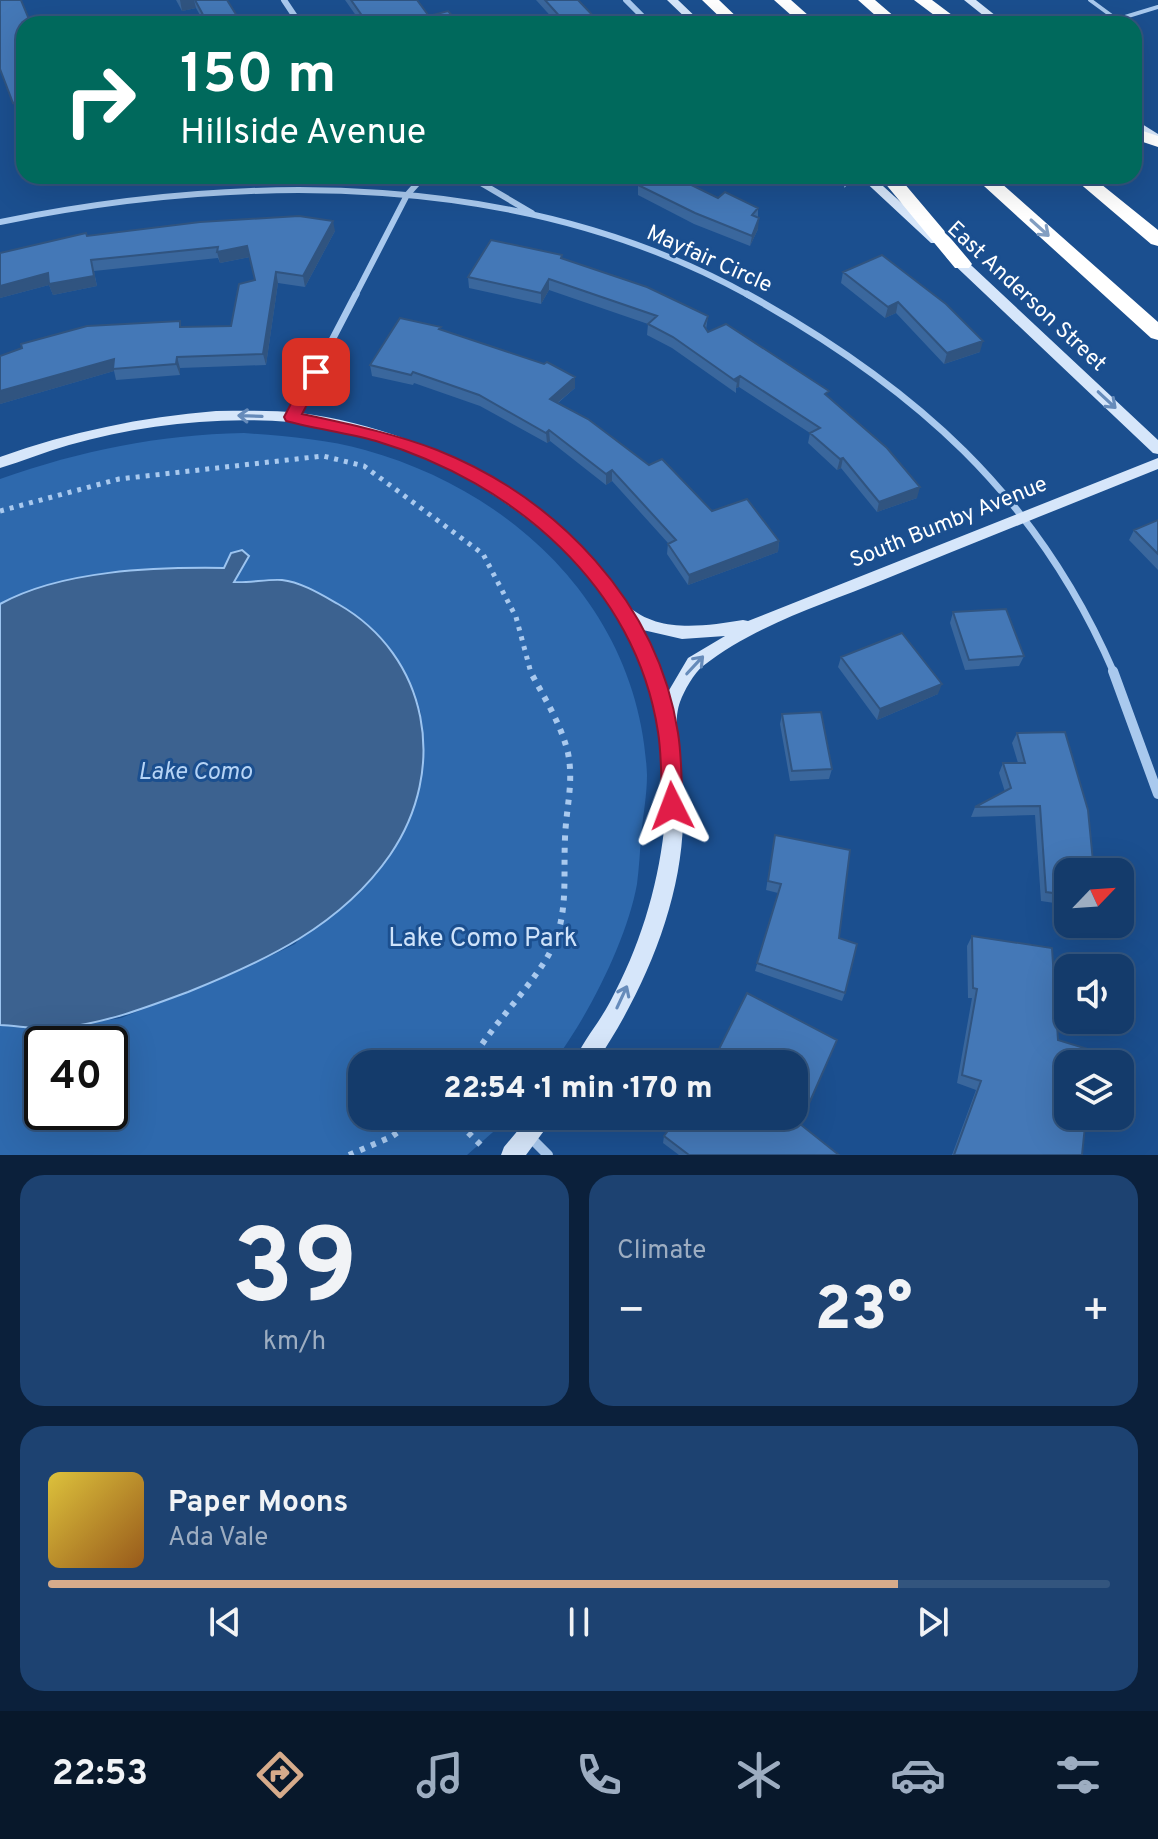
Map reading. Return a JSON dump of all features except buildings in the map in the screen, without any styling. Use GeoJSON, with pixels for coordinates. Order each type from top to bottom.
{"type":"FeatureCollection","features":[{"type":"Feature","properties":{"kind":"highway"},"geometry":{"type":"LineString","coordinates":[[710,0],[727,16]]}},
{"type":"Feature","properties":{"kind":"highway"},"geometry":{"type":"LineString","coordinates":[[782,0],[801,16]]}},
{"type":"Feature","properties":{"kind":"highway"},"geometry":{"type":"LineString","coordinates":[[866,0],[885,16]]}},
{"type":"Feature","properties":{"kind":"highway"},"geometry":{"type":"LineString","coordinates":[[922,0],[945,16]]}},
{"type":"Feature","properties":{"kind":"highway"},"geometry":{"type":"LineString","coordinates":[[895,184],[962,264]]}},
{"type":"Feature","properties":{"kind":"highway"},"geometry":{"type":"LineString","coordinates":[[991,184],[1158,333]]}},
{"type":"Feature","properties":{"kind":"highway"},"geometry":{"type":"LineString","coordinates":[[1090,184],[1158,240]]}},
{"type":"Feature","properties":{"kind":"street"},"geometry":{"type":"LineString","coordinates":[[626,0],[642,16]]}},
{"type":"Feature","properties":{"kind":"street"},"geometry":{"type":"LineString","coordinates":[[672,0],[689,16]]}},
{"type":"Feature","properties":{"kind":"street"},"geometry":{"type":"LineString","coordinates":[[969,0],[990,16]]}},
{"type":"Feature","properties":{"kind":"street"},"geometry":{"type":"LineString","coordinates":[[1142,128],[1158,141]]}},
{"type":"Feature","properties":{"kind":"street"},"geometry":{"type":"LineString","coordinates":[[292,417],[407,195],[417,184]]}},
{"type":"Feature","properties":{"kind":"street"},"geometry":{"type":"LineString","coordinates":[[483,184],[536,215]]}},
{"type":"Feature","properties":{"kind":"street","name":"East Anderson Street"},"geometry":{"type":"LineString","coordinates":[[874,184],[1158,449]]}},
{"type":"Feature","properties":{"kind":"street","name":"Mayfair Circle"},"geometry":{"type":"LineString","coordinates":[[0,222],[53,210],[151,197],[327,190],[407,195],[536,215],[642,249],[747,292],[846,352],[922,407],[1024,516],[1086,610],[1136,726],[1158,794]]}},
{"type":"Feature","properties":{"kind":"street"},"geometry":{"type":"LineString","coordinates":[[0,463],[89,434],[143,425],[228,415],[292,417],[378,436],[432,455],[480,478],[533,511],[575,547],[620,607],[647,660],[669,733],[673,830],[654,926],[604,1035],[593,1050]]}},
{"type":"Feature","properties":{"kind":"street","name":"South Bumby Avenue"},"geometry":{"type":"LineString","coordinates":[[669,733],[671,702],[694,663],[757,624],[1158,463]]}},
{"type":"Feature","properties":{"kind":"street","name":"South Bumby Avenue"},"geometry":{"type":"LineString","coordinates":[[620,607],[640,623],[661,632],[696,635],[757,624]]}},
{"type":"Feature","properties":{"kind":"street"},"geometry":{"type":"LineString","coordinates":[[512,1155],[534,1130]]}},
{"type":"Feature","properties":{"kind":"street"},"geometry":{"type":"LineString","coordinates":[[529,1136],[548,1155]]}},
{"type":"Feature","properties":{"kind":"lane"},"geometry":{"type":"LineString","coordinates":[[1090,0],[1112,16]]}},
{"type":"Feature","properties":{"kind":"lane"},"geometry":{"type":"LineString","coordinates":[[1130,16],[1158,7]]}},
{"type":"Feature","properties":{"kind":"path"},"geometry":{"type":"LineString","coordinates":[[0,511],[119,479],[323,456],[364,466],[483,554],[516,617],[527,666],[561,729],[572,784],[565,836],[566,902],[562,927],[545,961],[477,1050]]}},
{"type":"Feature","properties":{"kind":"path"},"geometry":{"type":"LineString","coordinates":[[349,1155],[401,1130]]}},
{"type":"Feature","properties":{"kind":"path"},"geometry":{"type":"LineString","coordinates":[[465,1130],[484,1148]]}},
{"type":"Feature","properties":{"kind":"green space","name":"Lake Como Park"},"geometry":{"type":"Polygon","coordinates":[[[244,433],[350,446],[420,469],[472,495],[519,528],[560,567],[595,611],[621,661],[639,716],[647,775],[637,884],[615,954],[592,1002],[565,1046],[562,1050],[348,1050],[348,1130],[495,1130],[467,1155],[0,1155],[0,1025],[24,1026],[24,1130],[128,1130],[128,1026],[70,1026],[121,1018],[242,970],[295,944],[413,807],[422,769],[421,713],[414,690],[250,583],[233,582],[224,568],[168,568],[80,577],[51,584],[0,604],[0,479],[91,452],[181,437],[244,433]]]}},
{"type":"Feature","properties":{"kind":"water","name":"Lake Como"},"geometry":{"type":"Polygon","coordinates":[[[242,550],[249,556],[234,582],[282,580],[304,586],[338,604],[369,626],[393,653],[410,684],[420,717],[423,752],[420,787],[408,822],[390,855],[349,902],[300,938],[245,968],[188,992],[109,1019],[77,1026],[0,1025],[0,604],[51,584],[80,577],[168,568],[224,568],[231,553],[242,550]]]}},
{"type":"Feature","properties":{"kind":"route"},"geometry":{"type":"LineString","coordinates":[[316,372],[292,417],[378,436],[432,455],[480,478],[533,511],[575,547],[620,607],[642,647],[657,686],[669,733],[672,806]]}}]}
